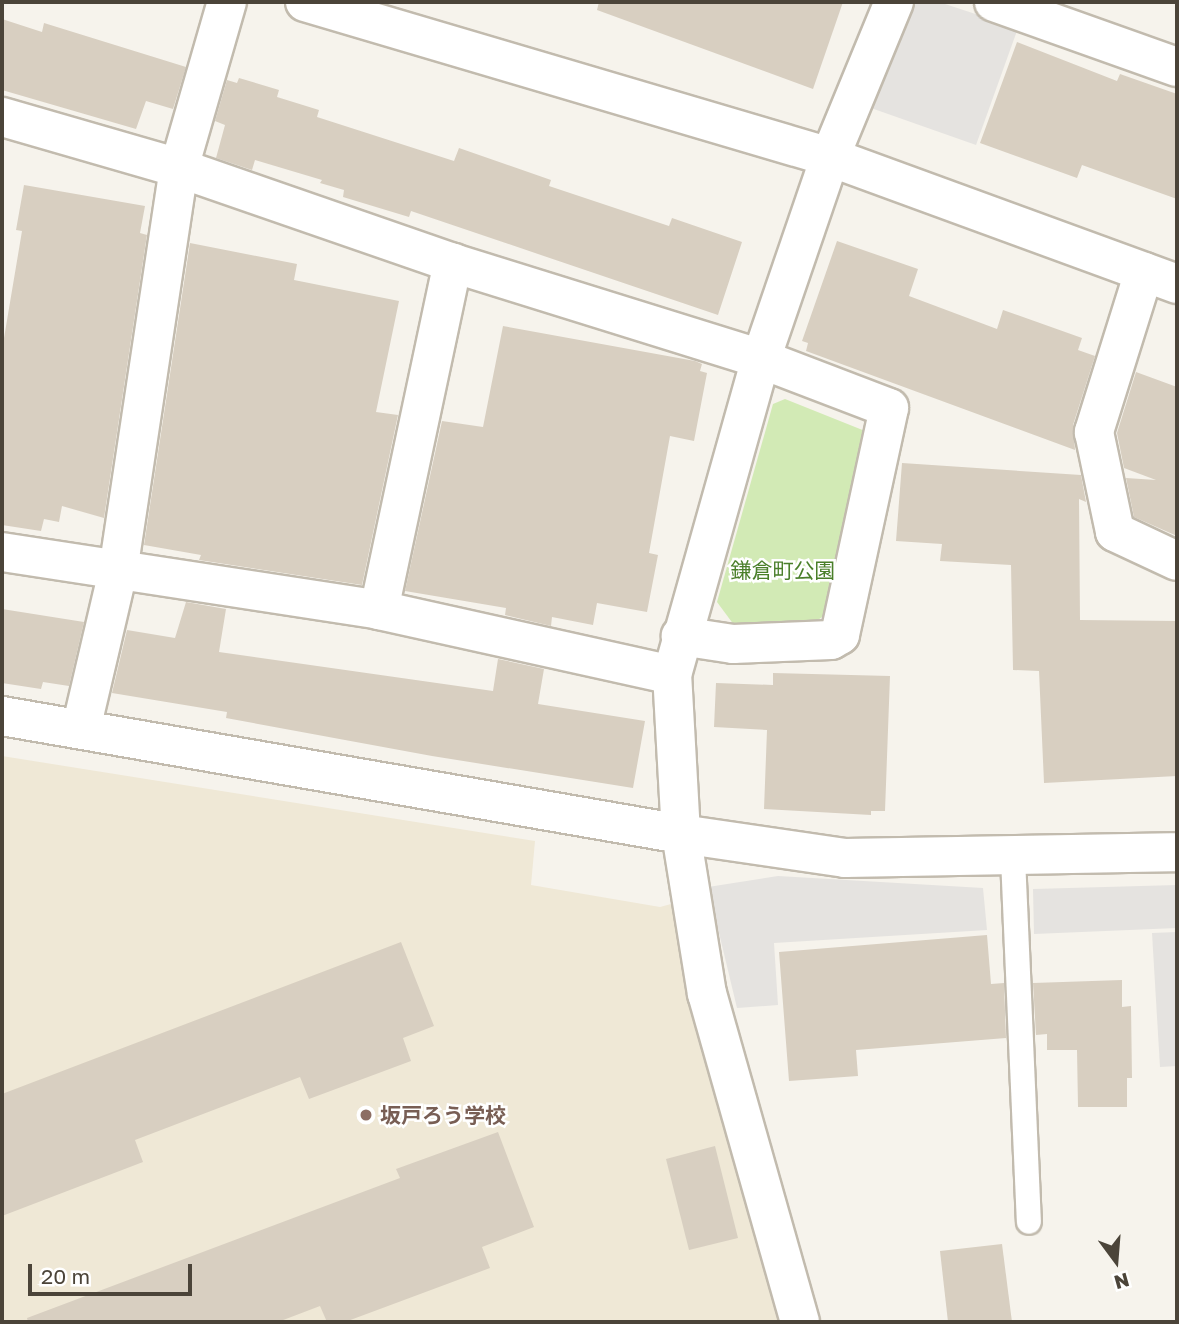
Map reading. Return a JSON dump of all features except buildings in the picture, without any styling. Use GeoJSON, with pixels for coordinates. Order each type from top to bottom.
{"type":"FeatureCollection","features":[{"type":"Feature","properties":{"kind":"street"},"geometry":{"type":"LineString","coordinates":[[81,729],[118,571],[179,168],[227,2]]}},
{"type":"Feature","properties":{"kind":"street"},"geometry":{"type":"LineString","coordinates":[[306,2],[830,158],[1161,278],[1094,432],[1115,532],[1177,561]]}},
{"type":"Feature","properties":{"kind":"street"},"geometry":{"type":"LineString","coordinates":[[800,1322],[707,994],[681,834],[672,675],[761,359],[830,158],[894,2]]}},
{"type":"Feature","properties":{"kind":"street"},"geometry":{"type":"LineString","coordinates":[[994,2],[1177,67]]}},
{"type":"Feature","properties":{"kind":"street"},"geometry":{"type":"LineString","coordinates":[[2,117],[179,168],[453,263],[761,359],[889,408],[839,635],[831,640],[733,644],[681,636]]}},
{"type":"Feature","properties":{"kind":"street"},"geometry":{"type":"LineString","coordinates":[[379,610],[453,263]]}},
{"type":"Feature","properties":{"kind":"street"},"geometry":{"type":"LineString","coordinates":[[2,552],[379,610],[672,675]]}},
{"type":"Feature","properties":{"kind":"street"},"geometry":{"type":"LineString","coordinates":[[2,716],[681,834],[845,858],[1013,858],[1177,852]]}},
{"type":"Feature","properties":{"kind":"lane"},"geometry":{"type":"LineString","coordinates":[[1013,858],[1029,1222]]}},
{"type":"Feature","properties":{"kind":"shaded area"},"geometry":{"type":"Polygon","coordinates":[[[920,2],[939,2],[1018,28],[976,145],[871,108],[906,8],[920,2]]]}},
{"type":"Feature","properties":{"kind":"shaded area","name":"坂戸ろう学校"},"geometry":{"type":"Polygon","coordinates":[[[2,756],[535,841],[531,885],[660,907],[671,904],[788,1322],[2,1322],[2,756]]]}},
{"type":"Feature","properties":{"kind":"shaded area"},"geometry":{"type":"Polygon","coordinates":[[[778,876],[983,888],[987,930],[774,943],[778,1005],[737,1008],[708,887],[778,876]]]}},
{"type":"Feature","properties":{"kind":"shaded area"},"geometry":{"type":"Polygon","coordinates":[[[1177,885],[1177,928],[1034,934],[1033,889],[1177,885]]]}},
{"type":"Feature","properties":{"kind":"shaded area"},"geometry":{"type":"Polygon","coordinates":[[[1177,932],[1177,1066],[1160,1067],[1152,933],[1177,932]]]}},
{"type":"Feature","properties":{"kind":"green space","name":"鎌倉町公園"},"geometry":{"type":"Polygon","coordinates":[[[785,399],[865,431],[830,611],[810,626],[734,625],[717,602],[773,404],[785,399]]]}},
{"type":"Feature","properties":{"kind":"place","name":"坂戸ろう学校"},"geometry":{"type":"Point","coordinates":[366,1115]}}]}
